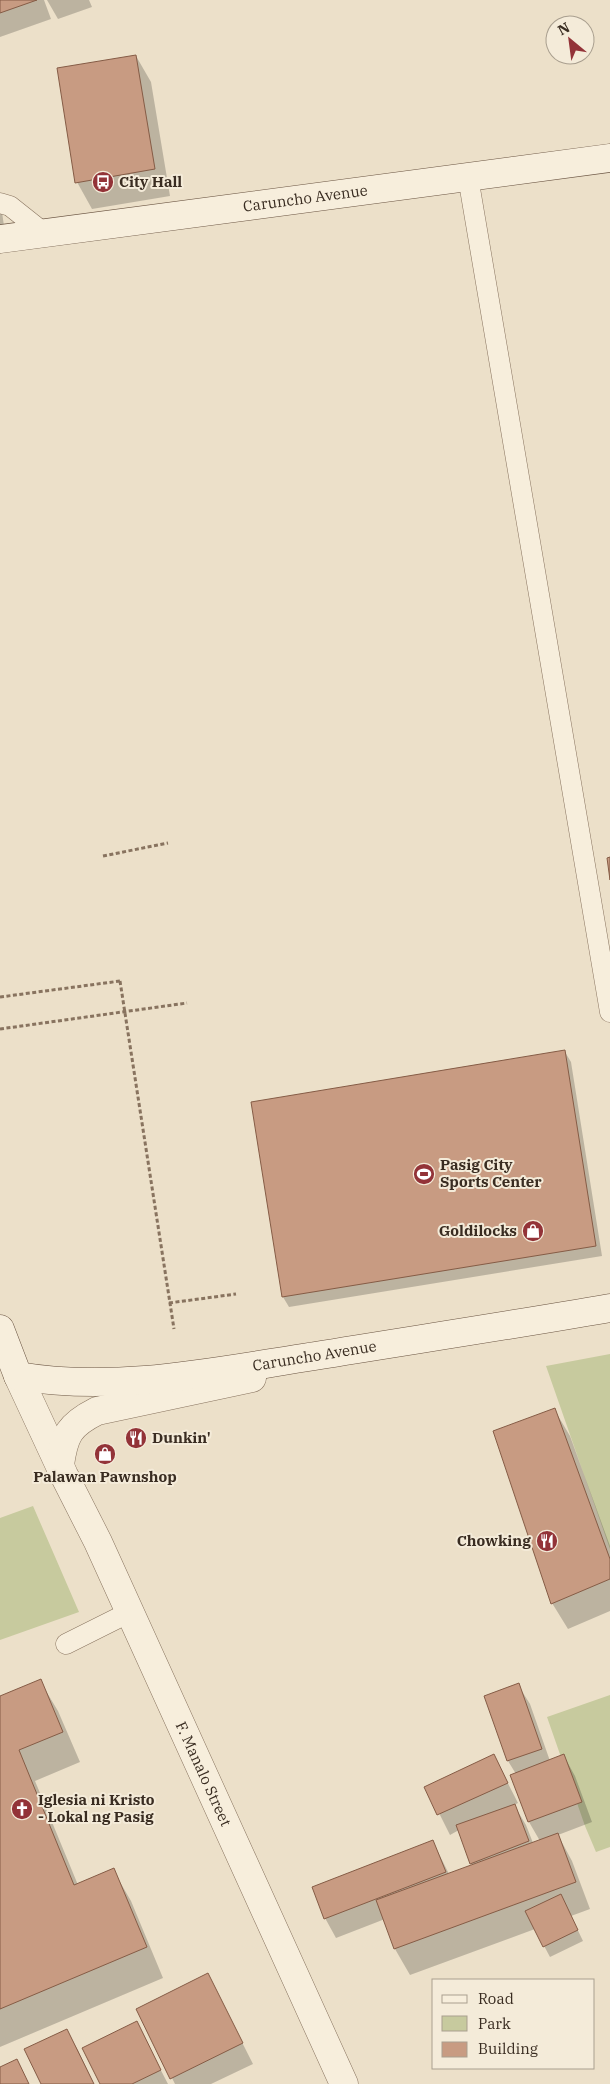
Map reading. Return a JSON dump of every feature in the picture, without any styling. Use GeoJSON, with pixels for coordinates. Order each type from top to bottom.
{"type":"FeatureCollection","features":[{"type":"Feature","properties":{"kind":"main road","name":"Caruncho Avenue"},"geometry":{"type":"LineString","coordinates":[[0,239],[610,158]]}},
{"type":"Feature","properties":{"kind":"main road","name":"Caruncho Avenue"},"geometry":{"type":"LineString","coordinates":[[18,1376],[49,1381],[106,1383],[138,1381],[284,1360],[610,1308]]}},
{"type":"Feature","properties":{"kind":"main road","name":"F. Manalo Street"},"geometry":{"type":"LineString","coordinates":[[0,1328],[18,1376],[98,1542],[344,2084]]}},
{"type":"Feature","properties":{"kind":"main road"},"geometry":{"type":"LineString","coordinates":[[60,1465],[63,1444],[68,1432],[85,1417],[97,1411],[252,1378],[284,1360]]}},
{"type":"Feature","properties":{"kind":"lane"},"geometry":{"type":"LineString","coordinates":[[468,177],[610,1012]]}},
{"type":"Feature","properties":{"kind":"lane"},"geometry":{"type":"LineString","coordinates":[[0,203],[10,206],[44,233]]}},
{"type":"Feature","properties":{"kind":"lane"},"geometry":{"type":"LineString","coordinates":[[66,1644],[130,1612]]}},
{"type":"Feature","properties":{"kind":"path"},"geometry":{"type":"LineString","coordinates":[[103,856],[168,843]]}},
{"type":"Feature","properties":{"kind":"path"},"geometry":{"type":"LineString","coordinates":[[0,997],[120,981],[174,1329]]}},
{"type":"Feature","properties":{"kind":"path"},"geometry":{"type":"LineString","coordinates":[[0,1029],[187,1003]]}},
{"type":"Feature","properties":{"kind":"path"},"geometry":{"type":"LineString","coordinates":[[169,1304],[236,1294]]}},
{"type":"Feature","properties":{"kind":"green space"},"geometry":{"type":"Polygon","coordinates":[[[610,1354],[610,1549],[546,1366],[610,1354]]]}},
{"type":"Feature","properties":{"kind":"green space"},"geometry":{"type":"Polygon","coordinates":[[[33,1506],[79,1612],[0,1640],[0,1518],[33,1506]]]}},
{"type":"Feature","properties":{"kind":"green space"},"geometry":{"type":"Polygon","coordinates":[[[610,1695],[610,1847],[596,1852],[547,1717],[610,1695]]]}},
{"type":"Feature","properties":{"kind":"building"},"geometry":{"type":"Polygon","coordinates":[[[0,0],[37,0],[0,13],[0,0]]]}},
{"type":"Feature","properties":{"kind":"building"},"geometry":{"type":"Polygon","coordinates":[[[136,55],[155,169],[75,183],[57,68],[136,55]]]}},
{"type":"Feature","properties":{"kind":"building"},"geometry":{"type":"Polygon","coordinates":[[[610,857],[610,880],[607,858],[610,857]]]}},
{"type":"Feature","properties":{"kind":"building","name":"Pasig City Sports Center"},"geometry":{"type":"Polygon","coordinates":[[[565,1050],[596,1246],[282,1297],[251,1102],[565,1050]]]}},
{"type":"Feature","properties":{"kind":"building"},"geometry":{"type":"Polygon","coordinates":[[[555,1408],[610,1559],[610,1579],[551,1604],[493,1431],[555,1408]]]}},
{"type":"Feature","properties":{"kind":"building","name":"Iglesia ni Kristo - Lokal ng Pasig"},"geometry":{"type":"Polygon","coordinates":[[[41,1679],[63,1732],[19,1750],[74,1885],[114,1868],[147,1947],[0,2009],[0,1696],[41,1679]]]}},
{"type":"Feature","properties":{"kind":"building"},"geometry":{"type":"Polygon","coordinates":[[[519,1683],[542,1749],[507,1761],[484,1696],[519,1683]]]}},
{"type":"Feature","properties":{"kind":"building"},"geometry":{"type":"Polygon","coordinates":[[[494,1754],[508,1783],[437,1815],[424,1787],[494,1754]]]}},
{"type":"Feature","properties":{"kind":"building"},"geometry":{"type":"Polygon","coordinates":[[[564,1754],[582,1802],[528,1822],[510,1775],[564,1754]]]}},
{"type":"Feature","properties":{"kind":"building"},"geometry":{"type":"Polygon","coordinates":[[[515,1804],[529,1841],[470,1864],[456,1825],[515,1804]]]}},
{"type":"Feature","properties":{"kind":"building"},"geometry":{"type":"Polygon","coordinates":[[[558,1833],[576,1882],[394,1949],[376,1900],[558,1833]]]}},
{"type":"Feature","properties":{"kind":"building"},"geometry":{"type":"Polygon","coordinates":[[[433,1840],[446,1872],[324,1919],[312,1887],[433,1840]]]}},
{"type":"Feature","properties":{"kind":"building"},"geometry":{"type":"Polygon","coordinates":[[[561,1894],[578,1930],[543,1947],[525,1911],[561,1894]]]}},
{"type":"Feature","properties":{"kind":"building"},"geometry":{"type":"Polygon","coordinates":[[[208,1973],[243,2043],[170,2079],[136,2009],[208,1973]]]}},
{"type":"Feature","properties":{"kind":"building"},"geometry":{"type":"Polygon","coordinates":[[[137,2021],[161,2070],[132,2084],[100,2084],[82,2048],[137,2021]]]}},
{"type":"Feature","properties":{"kind":"building"},"geometry":{"type":"Polygon","coordinates":[[[67,2029],[94,2084],[41,2084],[24,2049],[67,2029]]]}},
{"type":"Feature","properties":{"kind":"building"},"geometry":{"type":"Polygon","coordinates":[[[17,2059],[29,2084],[0,2084],[0,2067],[17,2059]]]}},
{"type":"Feature","properties":{"kind":"place","name":"City Hall"},"geometry":{"type":"Point","coordinates":[103,182]}},
{"type":"Feature","properties":{"kind":"place","name":"Pasig City Sports Center"},"geometry":{"type":"Point","coordinates":[424,1174]}},
{"type":"Feature","properties":{"kind":"place","name":"Goldilocks"},"geometry":{"type":"Point","coordinates":[533,1231]}},
{"type":"Feature","properties":{"kind":"place","name":"Dunkin'"},"geometry":{"type":"Point","coordinates":[136,1438]}},
{"type":"Feature","properties":{"kind":"place","name":"Palawan Pawnshop"},"geometry":{"type":"Point","coordinates":[105,1454]}},
{"type":"Feature","properties":{"kind":"place","name":"Chowking"},"geometry":{"type":"Point","coordinates":[547,1541]}},
{"type":"Feature","properties":{"kind":"place","name":"Iglesia ni Kristo - Lokal ng Pasig"},"geometry":{"type":"Point","coordinates":[22,1809]}}]}
